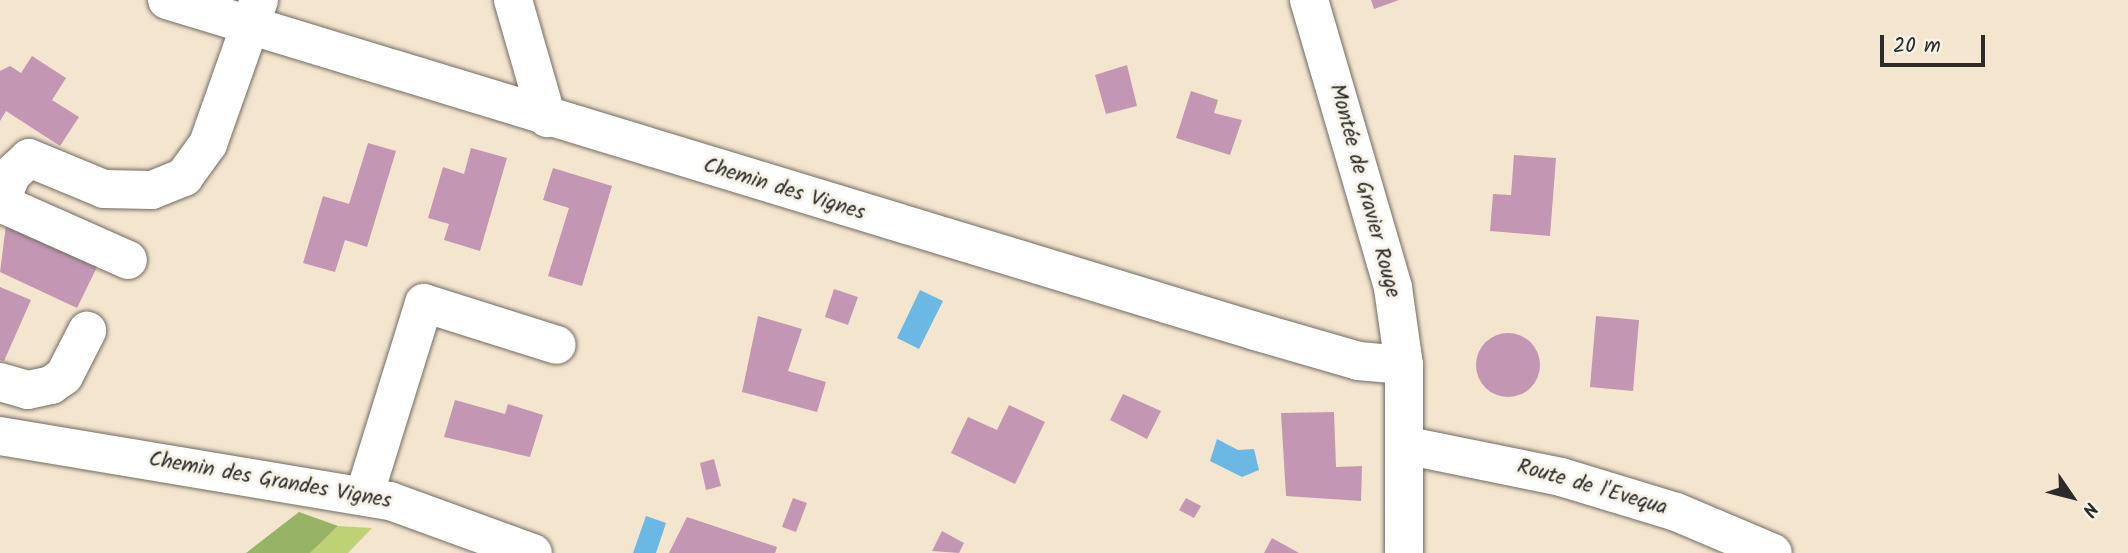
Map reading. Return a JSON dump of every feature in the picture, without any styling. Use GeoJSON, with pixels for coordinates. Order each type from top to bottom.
{"type":"FeatureCollection","features":[{"type":"Feature","properties":{"kind":"street","name":"Chemin des Vignes"},"geometry":{"type":"LineString","coordinates":[[167,0],[253,14],[547,118],[1332,354],[1405,365]]}},
{"type":"Feature","properties":{"kind":"street"},"geometry":{"type":"LineString","coordinates":[[513,0],[547,118]]}},
{"type":"Feature","properties":{"kind":"street","name":"Montée de Gravier Rouge"},"geometry":{"type":"LineString","coordinates":[[1309,0],[1376,220],[1405,365],[1404,553]]}},
{"type":"Feature","properties":{"kind":"street"},"geometry":{"type":"LineString","coordinates":[[128,260],[0,202],[12,174],[29,158],[104,189],[152,190],[184,177],[208,144],[253,14]]}},
{"type":"Feature","properties":{"kind":"street"},"geometry":{"type":"LineString","coordinates":[[364,496],[424,303],[557,345]]}},
{"type":"Feature","properties":{"kind":"street"},"geometry":{"type":"LineString","coordinates":[[0,382],[28,390],[51,385],[64,376],[87,331]]}},
{"type":"Feature","properties":{"kind":"street","name":"Chemin des Grandes Vignes"},"geometry":{"type":"LineString","coordinates":[[0,436],[364,496],[533,553]]}},
{"type":"Feature","properties":{"kind":"street","name":"Route de l'Evequa"},"geometry":{"type":"LineString","coordinates":[[1404,445],[1561,477],[1676,512],[1773,553]]}},
{"type":"Feature","properties":{"kind":"green space"},"geometry":{"type":"Polygon","coordinates":[[[299,512],[338,526],[310,553],[246,553],[299,512]]]}},
{"type":"Feature","properties":{"kind":"green space"},"geometry":{"type":"Polygon","coordinates":[[[338,526],[372,528],[348,553],[310,553],[338,526]]]}},
{"type":"Feature","properties":{"kind":"water"},"geometry":{"type":"Polygon","coordinates":[[[920,290],[943,301],[919,349],[897,338],[920,290]]]}},
{"type":"Feature","properties":{"kind":"water"},"geometry":{"type":"Polygon","coordinates":[[[1217,439],[1238,450],[1254,449],[1259,470],[1242,477],[1210,461],[1217,439]]]}},
{"type":"Feature","properties":{"kind":"water"},"geometry":{"type":"Polygon","coordinates":[[[646,516],[666,523],[656,553],[633,553],[646,516]]]}},
{"type":"Feature","properties":{"kind":"building"},"geometry":{"type":"Polygon","coordinates":[[[1371,0],[1399,0],[1374,9],[1371,0]]]}},
{"type":"Feature","properties":{"kind":"building"},"geometry":{"type":"Polygon","coordinates":[[[32,56],[66,78],[52,100],[79,117],[60,146],[6,111],[0,121],[0,71],[10,66],[21,73],[32,56]]]}},
{"type":"Feature","properties":{"kind":"building"},"geometry":{"type":"Polygon","coordinates":[[[1127,65],[1137,106],[1106,114],[1095,75],[1127,65]]]}},
{"type":"Feature","properties":{"kind":"building"},"geometry":{"type":"Polygon","coordinates":[[[1191,91],[1218,100],[1214,113],[1242,120],[1230,155],[1176,138],[1191,91]]]}},
{"type":"Feature","properties":{"kind":"building"},"geometry":{"type":"Polygon","coordinates":[[[368,143],[396,151],[367,247],[345,240],[335,272],[303,263],[323,196],[349,204],[368,143]]]}},
{"type":"Feature","properties":{"kind":"building"},"geometry":{"type":"Polygon","coordinates":[[[471,148],[507,158],[480,251],[444,240],[449,224],[428,218],[443,167],[464,174],[471,148]]]}},
{"type":"Feature","properties":{"kind":"building"},"geometry":{"type":"Polygon","coordinates":[[[1514,155],[1556,158],[1550,236],[1490,231],[1493,194],[1511,195],[1514,155]]]}},
{"type":"Feature","properties":{"kind":"building"},"geometry":{"type":"Polygon","coordinates":[[[553,168],[612,186],[582,286],[548,276],[569,208],[543,200],[553,168]]]}},
{"type":"Feature","properties":{"kind":"building"},"geometry":{"type":"Polygon","coordinates":[[[6,225],[97,267],[77,308],[0,272],[6,225]]]}},
{"type":"Feature","properties":{"kind":"building"},"geometry":{"type":"Polygon","coordinates":[[[0,287],[31,300],[4,361],[0,360],[0,287]]]}},
{"type":"Feature","properties":{"kind":"building"},"geometry":{"type":"Polygon","coordinates":[[[834,289],[858,297],[848,325],[825,317],[834,289]]]}},
{"type":"Feature","properties":{"kind":"building"},"geometry":{"type":"Polygon","coordinates":[[[758,316],[802,329],[788,371],[826,382],[817,412],[742,392],[758,316]]]}},
{"type":"Feature","properties":{"kind":"building"},"geometry":{"type":"Polygon","coordinates":[[[1596,316],[1639,320],[1633,391],[1590,387],[1596,316]]]}},
{"type":"Feature","properties":{"kind":"building"},"geometry":{"type":"Polygon","coordinates":[[[1508,333],[1526,339],[1534,347],[1540,365],[1534,383],[1526,391],[1508,397],[1490,391],[1482,383],[1476,365],[1482,347],[1490,339],[1508,333]]]}},
{"type":"Feature","properties":{"kind":"building"},"geometry":{"type":"Polygon","coordinates":[[[1123,394],[1161,411],[1147,439],[1110,420],[1123,394]]]}},
{"type":"Feature","properties":{"kind":"building"},"geometry":{"type":"Polygon","coordinates":[[[455,400],[505,414],[508,404],[543,415],[530,457],[444,437],[455,400]]]}},
{"type":"Feature","properties":{"kind":"building"},"geometry":{"type":"Polygon","coordinates":[[[1009,405],[1045,422],[1015,484],[951,453],[968,417],[997,430],[1009,405]]]}},
{"type":"Feature","properties":{"kind":"building"},"geometry":{"type":"Polygon","coordinates":[[[1334,412],[1336,467],[1362,466],[1361,501],[1286,496],[1281,413],[1334,412]]]}},
{"type":"Feature","properties":{"kind":"building"},"geometry":{"type":"Polygon","coordinates":[[[714,459],[721,486],[706,490],[700,463],[714,459]]]}},
{"type":"Feature","properties":{"kind":"building"},"geometry":{"type":"Polygon","coordinates":[[[793,498],[807,503],[796,532],[782,527],[793,498]]]}},
{"type":"Feature","properties":{"kind":"building"},"geometry":{"type":"Polygon","coordinates":[[[1186,498],[1201,506],[1194,518],[1179,510],[1186,498]]]}},
{"type":"Feature","properties":{"kind":"building"},"geometry":{"type":"Polygon","coordinates":[[[687,517],[777,547],[775,553],[669,553],[687,517]]]}},
{"type":"Feature","properties":{"kind":"building"},"geometry":{"type":"Polygon","coordinates":[[[942,531],[964,543],[959,553],[932,551],[942,531]]]}},
{"type":"Feature","properties":{"kind":"building"},"geometry":{"type":"Polygon","coordinates":[[[1272,538],[1299,553],[1264,553],[1272,538]]]}}]}
